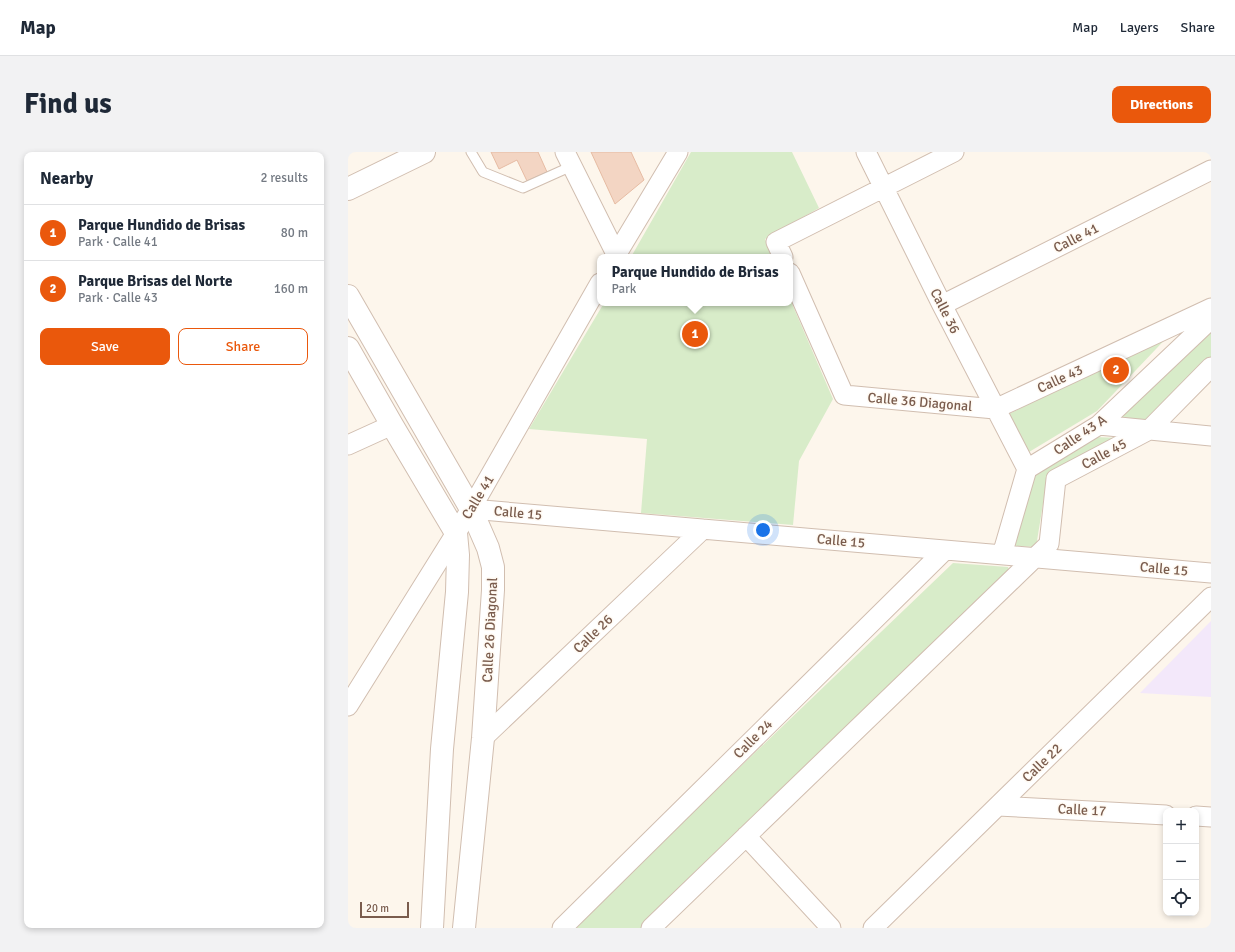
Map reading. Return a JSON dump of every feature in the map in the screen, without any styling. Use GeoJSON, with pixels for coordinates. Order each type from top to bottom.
{"type":"FeatureCollection","features":[{"type":"Feature","properties":{"kind":"street"},"geometry":{"type":"LineString","coordinates":[[348,188],[424,152]]}},
{"type":"Feature","properties":{"kind":"street"},"geometry":{"type":"LineString","coordinates":[[617,254],[678,152]]}},
{"type":"Feature","properties":{"kind":"street","name":"Calle 36"},"geometry":{"type":"LineString","coordinates":[[866,152],[942,305],[1027,469]]}},
{"type":"Feature","properties":{"kind":"street"},"geometry":{"type":"LineString","coordinates":[[782,254],[776,242],[954,152]]}},
{"type":"Feature","properties":{"kind":"street"},"geometry":{"type":"LineString","coordinates":[[568,159],[615,254]]}},
{"type":"Feature","properties":{"kind":"street","name":"Calle 41"},"geometry":{"type":"LineString","coordinates":[[942,305],[1211,170]]}},
{"type":"Feature","properties":{"kind":"street","name":"Calle 36 Diagonal"},"geometry":{"type":"LineString","coordinates":[[793,280],[844,395],[995,409]]}},
{"type":"Feature","properties":{"kind":"street","name":"Calle 41"},"geometry":{"type":"LineString","coordinates":[[348,706],[472,509],[597,288]]}},
{"type":"Feature","properties":{"kind":"street","name":"Calle 26 Diagonal"},"geometry":{"type":"LineString","coordinates":[[348,296],[472,509],[488,548],[493,568],[493,590],[483,738],[464,928]]}},
{"type":"Feature","properties":{"kind":"street","name":"Calle 43"},"geometry":{"type":"LineString","coordinates":[[995,409],[1211,308]]}},
{"type":"Feature","properties":{"kind":"street","name":"Calle 43 A"},"geometry":{"type":"LineString","coordinates":[[1027,469],[1099,425],[1211,319]]}},
{"type":"Feature","properties":{"kind":"street"},"geometry":{"type":"LineString","coordinates":[[348,348],[456,533],[458,555],[457,592],[442,749],[432,928]]}},
{"type":"Feature","properties":{"kind":"street","name":"Calle 45"},"geometry":{"type":"LineString","coordinates":[[1034,557],[1050,544],[1056,479],[1149,430],[1211,367]]}},
{"type":"Feature","properties":{"kind":"street"},"geometry":{"type":"LineString","coordinates":[[348,445],[392,425]]}},
{"type":"Feature","properties":{"kind":"street"},"geometry":{"type":"LineString","coordinates":[[1099,425],[1211,436]]}},
{"type":"Feature","properties":{"kind":"street"},"geometry":{"type":"LineString","coordinates":[[1002,555],[1027,469]]}},
{"type":"Feature","properties":{"kind":"street","name":"Calle 15"},"geometry":{"type":"LineString","coordinates":[[472,509],[1211,573]]}},
{"type":"Feature","properties":{"kind":"street","name":"Calle 26"},"geometry":{"type":"LineString","coordinates":[[483,738],[703,529]]}},
{"type":"Feature","properties":{"kind":"street","name":"Calle 24"},"geometry":{"type":"LineString","coordinates":[[562,928],[945,550]]}},
{"type":"Feature","properties":{"kind":"street"},"geometry":{"type":"LineString","coordinates":[[651,928],[1034,557]]}},
{"type":"Feature","properties":{"kind":"street","name":"Calle 22"},"geometry":{"type":"LineString","coordinates":[[873,928],[1211,597]]}},
{"type":"Feature","properties":{"kind":"street","name":"Calle 17"},"geometry":{"type":"LineString","coordinates":[[998,806],[1163,815]]}},
{"type":"Feature","properties":{"kind":"street"},"geometry":{"type":"LineString","coordinates":[[1199,816],[1211,817]]}},
{"type":"Feature","properties":{"kind":"street"},"geometry":{"type":"LineString","coordinates":[[746,836],[831,928]]}},
{"type":"Feature","properties":{"kind":"lane"},"geometry":{"type":"LineString","coordinates":[[472,152],[483,172],[523,188],[568,159]]}},
{"type":"Feature","properties":{"kind":"shaded area"},"geometry":{"type":"Polygon","coordinates":[[[1211,621],[1211,697],[1140,693],[1211,621]]]}},
{"type":"Feature","properties":{"kind":"green space"},"geometry":{"type":"Polygon","coordinates":[[[691,152],[792,152],[819,208],[765,239],[771,254],[633,254],[691,152]]]}},
{"type":"Feature","properties":{"kind":"green space"},"geometry":{"type":"Polygon","coordinates":[[[602,306],[793,306],[833,399],[799,461],[793,525],[641,513],[647,439],[529,429],[602,306]]]}},
{"type":"Feature","properties":{"kind":"green space"},"geometry":{"type":"Polygon","coordinates":[[[1211,327],[1211,358],[1150,423],[1115,419],[1211,327]]]}},
{"type":"Feature","properties":{"kind":"green space"},"geometry":{"type":"Polygon","coordinates":[[[1175,329],[1097,411],[1029,452],[1009,414],[1175,329]]]}},
{"type":"Feature","properties":{"kind":"green space"},"geometry":{"type":"Polygon","coordinates":[[[1096,437],[1118,438],[1047,479],[1036,547],[1015,546],[1035,475],[1096,437]]]}},
{"type":"Feature","properties":{"kind":"green space"},"geometry":{"type":"Polygon","coordinates":[[[953,563],[1008,567],[1010,573],[641,928],[572,928],[953,563]]]}},
{"type":"Feature","properties":{"kind":"building"},"geometry":{"type":"Polygon","coordinates":[[[491,152],[538,152],[547,172],[527,181],[517,160],[499,169],[491,152]]]}},
{"type":"Feature","properties":{"kind":"building"},"geometry":{"type":"Polygon","coordinates":[[[591,152],[631,152],[644,180],[615,204],[591,152]]]}},
{"type":"Feature","properties":{"kind":"place","name":"Parque Hundido de Brisas"},"geometry":{"type":"Point","coordinates":[695,334]}},
{"type":"Feature","properties":{"kind":"place","name":"Parque Brisas del Norte"},"geometry":{"type":"Point","coordinates":[1116,370]}}]}
